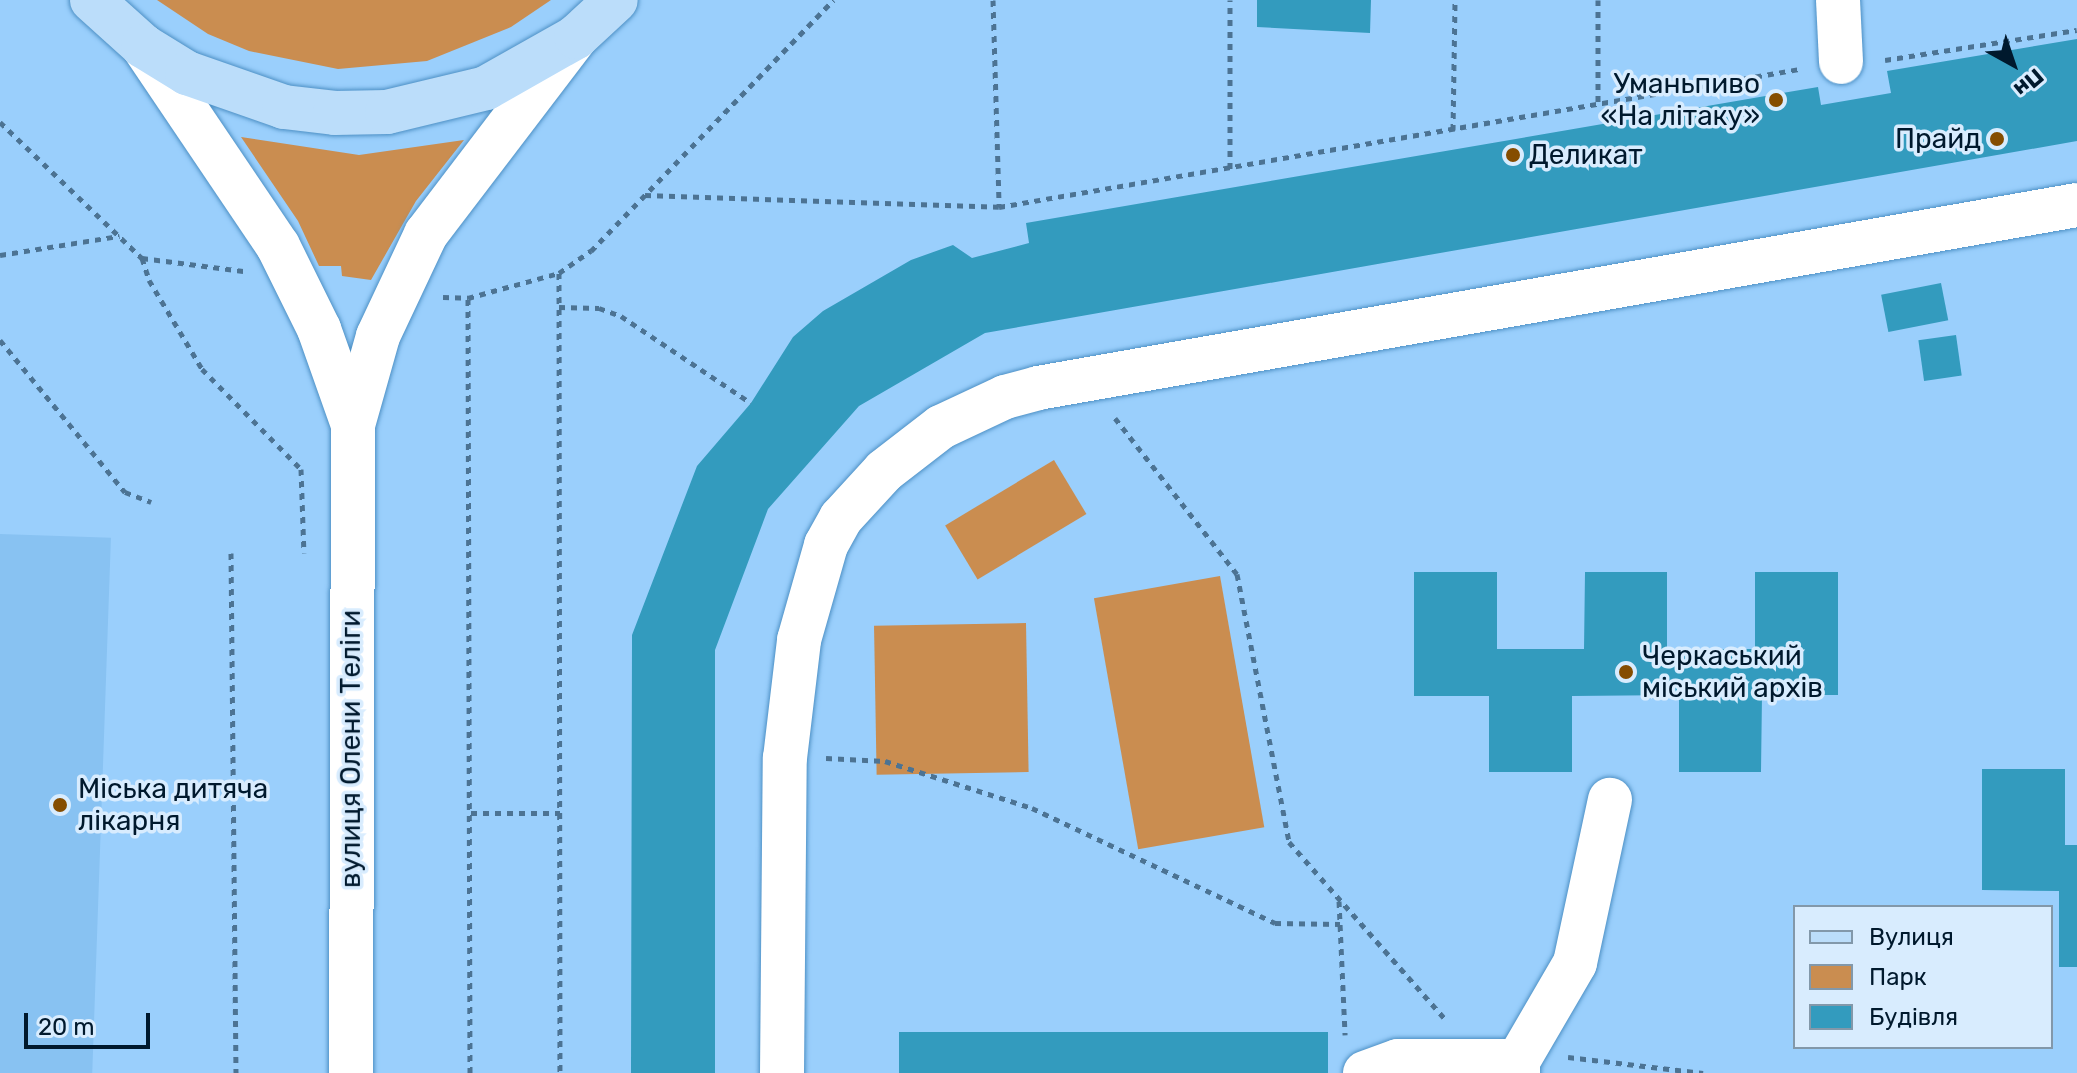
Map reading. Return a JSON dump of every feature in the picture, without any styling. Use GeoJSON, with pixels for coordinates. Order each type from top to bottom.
{"type":"FeatureCollection","features":[{"type":"Feature","properties":{"kind":"main road"},"geometry":{"type":"LineString","coordinates":[[92,0],[143,46],[187,73],[247,97],[335,113],[387,112],[486,88],[576,37],[616,0]]}},
{"type":"Feature","properties":{"kind":"street"},"geometry":{"type":"LineString","coordinates":[[1838,0],[1841,62]]}},
{"type":"Feature","properties":{"kind":"street","name":"вулиця Олени Теліги"},"geometry":{"type":"LineString","coordinates":[[351,1073],[353,425],[394,294],[426,234],[476,163],[576,37]]}},
{"type":"Feature","properties":{"kind":"street","name":"вулиця Олени Теліги"},"geometry":{"type":"LineString","coordinates":[[143,46],[247,196],[296,282],[353,425]]}},
{"type":"Feature","properties":{"kind":"street"},"geometry":{"type":"LineString","coordinates":[[782,1073],[785,758],[799,640],[826,545],[841,518],[884,471],[941,427],[1005,397],[1090,378],[2077,205]]}},
{"type":"Feature","properties":{"kind":"street"},"geometry":{"type":"LineString","coordinates":[[1365,1073],[1398,1061],[1510,1062],[1575,963],[1610,800]]}},
{"type":"Feature","properties":{"kind":"path"},"geometry":{"type":"LineString","coordinates":[[394,294],[468,298],[559,273],[591,251],[833,0]]}},
{"type":"Feature","properties":{"kind":"path"},"geometry":{"type":"LineString","coordinates":[[993,0],[999,207]]}},
{"type":"Feature","properties":{"kind":"path"},"geometry":{"type":"LineString","coordinates":[[1230,0],[1230,169]]}},
{"type":"Feature","properties":{"kind":"path"},"geometry":{"type":"LineString","coordinates":[[1453,130],[1455,0]]}},
{"type":"Feature","properties":{"kind":"path"},"geometry":{"type":"LineString","coordinates":[[1598,0],[1598,105]]}},
{"type":"Feature","properties":{"kind":"path"},"geometry":{"type":"LineString","coordinates":[[645,195],[999,207],[1841,62],[1904,61],[2077,30]]}},
{"type":"Feature","properties":{"kind":"path"},"geometry":{"type":"LineString","coordinates":[[0,122],[142,258],[149,280],[202,369],[301,469],[304,553]]}},
{"type":"Feature","properties":{"kind":"path"},"geometry":{"type":"LineString","coordinates":[[0,255],[120,236]]}},
{"type":"Feature","properties":{"kind":"path"},"geometry":{"type":"LineString","coordinates":[[142,258],[296,282]]}},
{"type":"Feature","properties":{"kind":"path"},"geometry":{"type":"LineString","coordinates":[[559,273],[560,1073]]}},
{"type":"Feature","properties":{"kind":"path"},"geometry":{"type":"LineString","coordinates":[[468,298],[470,1073]]}},
{"type":"Feature","properties":{"kind":"path"},"geometry":{"type":"LineString","coordinates":[[559,307],[599,308],[621,316],[751,403]]}},
{"type":"Feature","properties":{"kind":"path"},"geometry":{"type":"LineString","coordinates":[[0,340],[125,492],[151,502]]}},
{"type":"Feature","properties":{"kind":"path"},"geometry":{"type":"LineString","coordinates":[[1090,378],[1120,426],[1237,574],[1287,834],[1339,900],[1510,1062],[1703,1073]]}},
{"type":"Feature","properties":{"kind":"path"},"geometry":{"type":"LineString","coordinates":[[231,553],[236,1073]]}},
{"type":"Feature","properties":{"kind":"path"},"geometry":{"type":"LineString","coordinates":[[785,758],[885,761],[1032,808],[1275,923],[1340,924]]}},
{"type":"Feature","properties":{"kind":"path"},"geometry":{"type":"LineString","coordinates":[[471,813],[560,813]]}},
{"type":"Feature","properties":{"kind":"path"},"geometry":{"type":"LineString","coordinates":[[1339,900],[1345,1041],[1365,1073]]}},
{"type":"Feature","properties":{"kind":"shaded area","name":"Міська дитяча лікарня"},"geometry":{"type":"Polygon","coordinates":[[[0,534],[111,538],[92,1073],[0,1073],[0,534]]]}},
{"type":"Feature","properties":{"kind":"green space"},"geometry":{"type":"Polygon","coordinates":[[[157,0],[551,0],[511,27],[427,61],[338,69],[249,51],[208,34],[157,0]]]}},
{"type":"Feature","properties":{"kind":"green space"},"geometry":{"type":"Polygon","coordinates":[[[241,137],[359,155],[464,140],[416,201],[371,280],[342,276],[341,266],[319,266],[298,221],[241,137]]]}},
{"type":"Feature","properties":{"kind":"green space"},"geometry":{"type":"Polygon","coordinates":[[[1054,460],[1086,514],[978,579],[945,525],[1054,460]]]}},
{"type":"Feature","properties":{"kind":"green space"},"geometry":{"type":"Polygon","coordinates":[[[1220,576],[1264,827],[1138,849],[1094,598],[1220,576]]]}},
{"type":"Feature","properties":{"kind":"green space"},"geometry":{"type":"Polygon","coordinates":[[[1026,623],[1029,772],[877,775],[874,626],[1026,623]]]}},
{"type":"Feature","properties":{"kind":"building"},"geometry":{"type":"Polygon","coordinates":[[[1257,0],[1371,0],[1370,33],[1257,27],[1257,0]]]}},
{"type":"Feature","properties":{"kind":"building"},"geometry":{"type":"Polygon","coordinates":[[[2077,39],[2077,141],[985,333],[859,406],[768,509],[715,650],[715,1073],[631,1073],[632,635],[697,466],[751,403],[793,337],[823,311],[911,260],[953,245],[972,258],[1029,243],[1026,223],[1818,87],[1821,105],[1891,93],[1887,71],[2077,39]]]}},
{"type":"Feature","properties":{"kind":"building"},"geometry":{"type":"Polygon","coordinates":[[[1941,283],[1948,320],[1888,332],[1881,295],[1941,283]]]}},
{"type":"Feature","properties":{"kind":"building"},"geometry":{"type":"Polygon","coordinates":[[[1956,335],[1962,376],[1924,381],[1918,340],[1956,335]]]}},
{"type":"Feature","properties":{"kind":"building","name":"Черкаський міський архів"},"geometry":{"type":"Polygon","coordinates":[[[1414,572],[1497,572],[1497,649],[1584,649],[1585,572],[1667,572],[1667,649],[1755,649],[1755,572],[1838,572],[1838,695],[1762,695],[1761,772],[1679,772],[1679,695],[1572,696],[1572,772],[1489,772],[1489,696],[1414,696],[1414,572]]]}},
{"type":"Feature","properties":{"kind":"building"},"geometry":{"type":"Polygon","coordinates":[[[1982,769],[2065,769],[2065,845],[2077,845],[2077,967],[2059,967],[2059,891],[1982,890],[1982,769]]]}},
{"type":"Feature","properties":{"kind":"building"},"geometry":{"type":"Polygon","coordinates":[[[899,1032],[1328,1032],[1328,1073],[899,1073],[899,1032]]]}},
{"type":"Feature","properties":{"kind":"place","name":"Уманьпиво «На літаку»"},"geometry":{"type":"Point","coordinates":[1776,100]}},
{"type":"Feature","properties":{"kind":"place","name":"Прайд"},"geometry":{"type":"Point","coordinates":[1997,139]}},
{"type":"Feature","properties":{"kind":"place","name":"Деликат"},"geometry":{"type":"Point","coordinates":[1513,155]}},
{"type":"Feature","properties":{"kind":"place","name":"Черкаський міський архів"},"geometry":{"type":"Point","coordinates":[1626,672]}},
{"type":"Feature","properties":{"kind":"place","name":"Міська дитяча лікарня"},"geometry":{"type":"Point","coordinates":[60,805]}}]}
